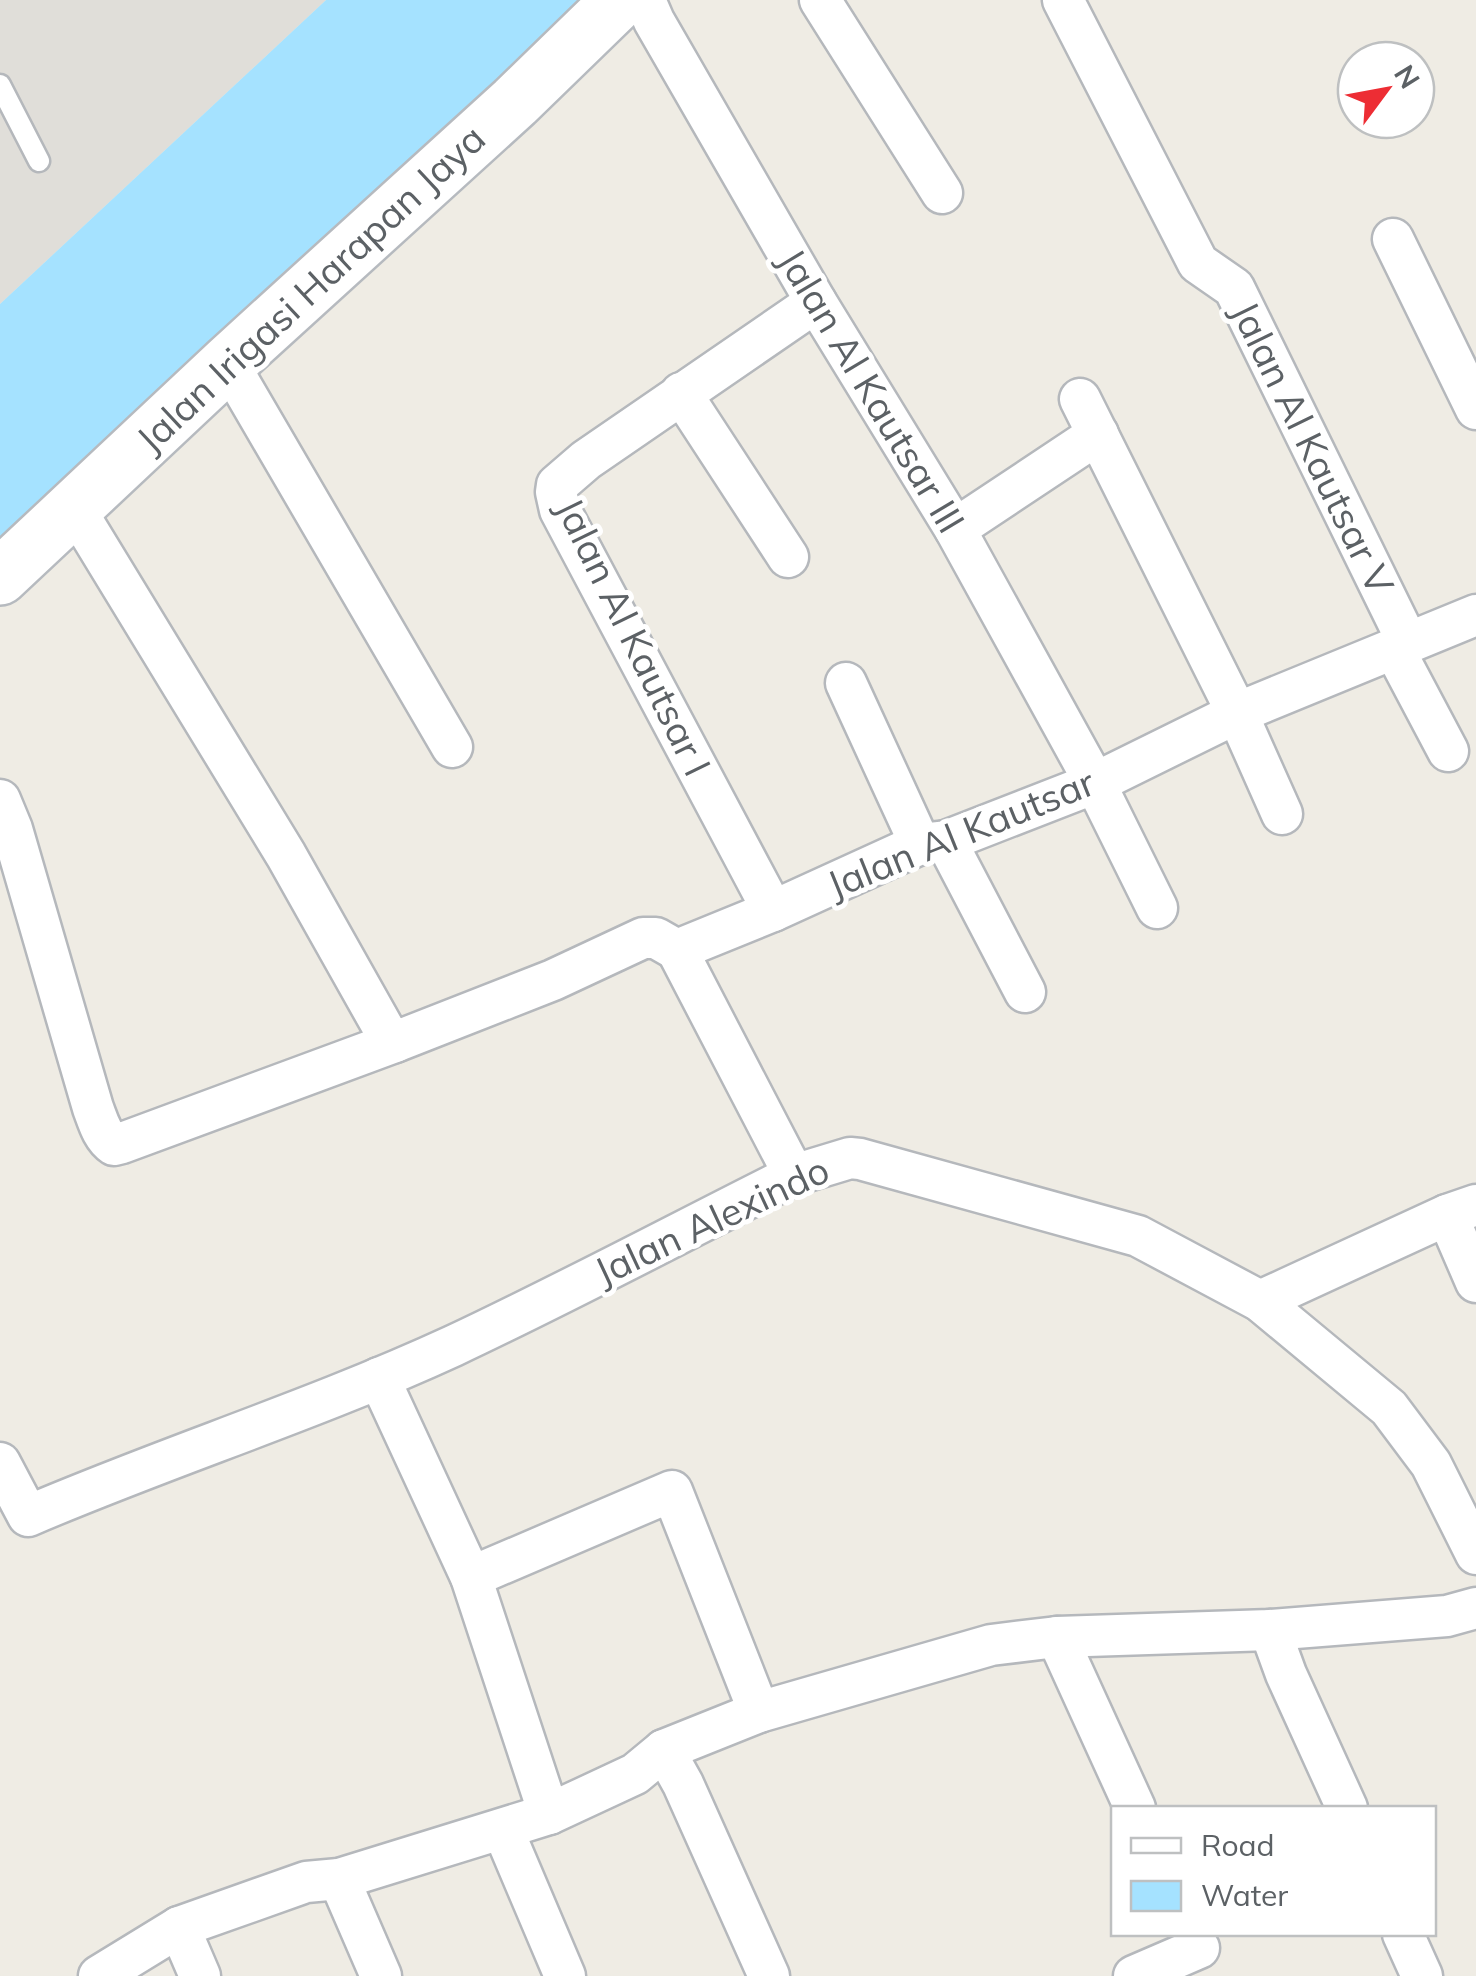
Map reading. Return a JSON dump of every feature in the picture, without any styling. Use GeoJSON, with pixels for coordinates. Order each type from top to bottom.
{"type":"FeatureCollection","features":[{"type":"Feature","properties":{"kind":"street","name":"Jalan Irigasi Harapan Jaya"},"geometry":{"type":"LineString","coordinates":[[0,577],[515,102],[620,0]]}},
{"type":"Feature","properties":{"kind":"street","name":"Jalan Al Kautsar III"},"geometry":{"type":"LineString","coordinates":[[646,0],[654,21],[816,302],[955,529],[1095,783],[1157,908]]}},
{"type":"Feature","properties":{"kind":"street"},"geometry":{"type":"LineString","coordinates":[[820,0],[942,194]]}},
{"type":"Feature","properties":{"kind":"street","name":"Jalan Al Kautsar V"},"geometry":{"type":"LineString","coordinates":[[1062,0],[1198,262],[1234,288],[1448,751]]}},
{"type":"Feature","properties":{"kind":"street"},"geometry":{"type":"LineString","coordinates":[[1393,239],[1476,409]]}},
{"type":"Feature","properties":{"kind":"street","name":"Jalan Al Kautsar I"},"geometry":{"type":"LineString","coordinates":[[773,911],[560,510],[556,492],[560,482],[586,460],[816,302]]}},
{"type":"Feature","properties":{"kind":"street"},"geometry":{"type":"LineString","coordinates":[[228,363],[452,747]]}},
{"type":"Feature","properties":{"kind":"street"},"geometry":{"type":"LineString","coordinates":[[681,393],[788,557]]}},
{"type":"Feature","properties":{"kind":"street"},"geometry":{"type":"LineString","coordinates":[[955,529],[1089,416],[1237,713],[1282,814]]}},
{"type":"Feature","properties":{"kind":"street"},"geometry":{"type":"LineString","coordinates":[[75,509],[395,1042]]}},
{"type":"Feature","properties":{"kind":"street","name":"Jalan Al Kautsar"},"geometry":{"type":"LineString","coordinates":[[677,950],[933,842],[1095,783],[1237,713],[1476,615]]}},
{"type":"Feature","properties":{"kind":"street"},"geometry":{"type":"LineString","coordinates":[[846,683],[933,842],[1024,992]]}},
{"type":"Feature","properties":{"kind":"street"},"geometry":{"type":"LineString","coordinates":[[0,800],[12,829],[92,1108],[104,1136],[114,1145],[395,1042],[553,980],[643,938],[656,938],[677,950],[794,1175]]}},
{"type":"Feature","properties":{"kind":"street","name":"Jalan Alexindo"},"geometry":{"type":"LineString","coordinates":[[0,1463],[14,1525],[110,1481],[453,1346],[794,1175],[850,1158],[1138,1236],[1260,1301],[1389,1408],[1431,1464],[1476,1554]]}},
{"type":"Feature","properties":{"kind":"street"},"geometry":{"type":"LineString","coordinates":[[1260,1301],[1461,1210],[1476,1282]]}},
{"type":"Feature","properties":{"kind":"street"},"geometry":{"type":"LineString","coordinates":[[379,1378],[470,1577],[548,1814]]}},
{"type":"Feature","properties":{"kind":"street"},"geometry":{"type":"LineString","coordinates":[[470,1577],[672,1491],[759,1712]]}},
{"type":"Feature","properties":{"kind":"street"},"geometry":{"type":"LineString","coordinates":[[98,1976],[178,1927],[306,1882],[339,1879],[502,1830],[548,1814],[635,1774],[664,1750],[759,1712],[991,1645],[1057,1638],[1270,1630],[1447,1616],[1476,1608]]}},
{"type":"Feature","properties":{"kind":"street"},"geometry":{"type":"LineString","coordinates":[[1270,1630],[1346,1806]]}},
{"type":"Feature","properties":{"kind":"street"},"geometry":{"type":"LineString","coordinates":[[1057,1638],[1134,1806]]}},
{"type":"Feature","properties":{"kind":"street"},"geometry":{"type":"LineString","coordinates":[[664,1750],[769,1976]]}},
{"type":"Feature","properties":{"kind":"street"},"geometry":{"type":"LineString","coordinates":[[502,1830],[565,1976]]}},
{"type":"Feature","properties":{"kind":"street"},"geometry":{"type":"LineString","coordinates":[[339,1879],[381,1976]]}},
{"type":"Feature","properties":{"kind":"street"},"geometry":{"type":"LineString","coordinates":[[178,1927],[200,1976]]}},
{"type":"Feature","properties":{"kind":"street"},"geometry":{"type":"LineString","coordinates":[[1404,1936],[1422,1976]]}},
{"type":"Feature","properties":{"kind":"street"},"geometry":{"type":"LineString","coordinates":[[1134,1976],[1201,1953]]}},
{"type":"Feature","properties":{"kind":"lane"},"geometry":{"type":"LineString","coordinates":[[0,84],[39,161]]}},
{"type":"Feature","properties":{"kind":"shaded area"},"geometry":{"type":"Polygon","coordinates":[[[0,0],[326,0],[0,304],[0,0]]]}},
{"type":"Feature","properties":{"kind":"water"},"geometry":{"type":"Polygon","coordinates":[[[326,0],[620,0],[0,577],[0,304],[326,0]]]}}]}
